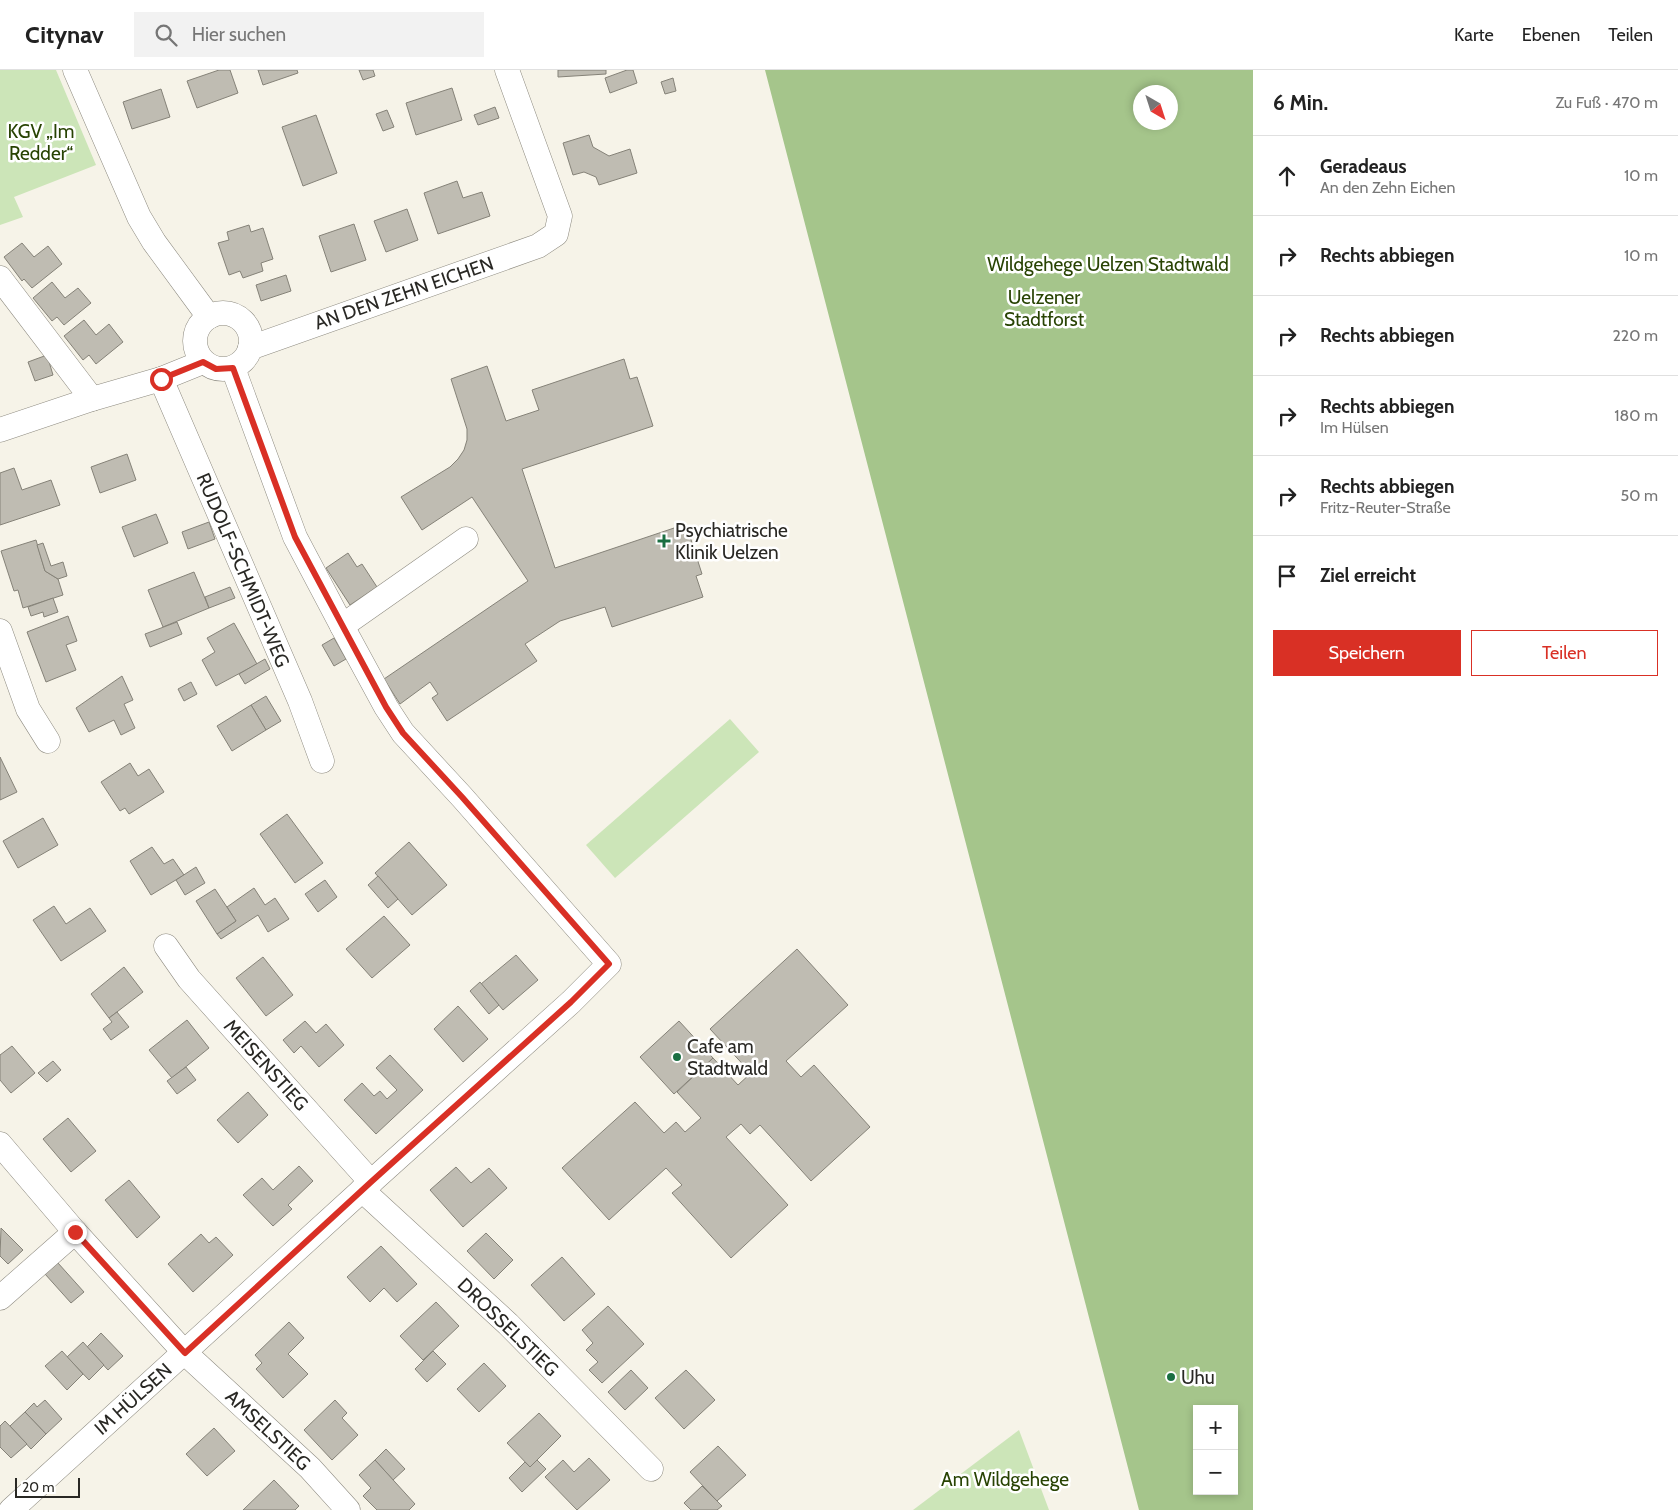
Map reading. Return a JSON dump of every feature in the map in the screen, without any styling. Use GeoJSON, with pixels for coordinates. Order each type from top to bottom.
{"type":"FeatureCollection","features":[{"type":"Feature","properties":{"kind":"street"},"geometry":{"type":"LineString","coordinates":[[75,70],[139,217],[154,242],[209,317]]}},
{"type":"Feature","properties":{"kind":"street","name":"AN DEN ZEHN EICHEN"},"geometry":{"type":"LineString","coordinates":[[250,348],[538,246],[556,234],[560,216],[507,70]]}},
{"type":"Feature","properties":{"kind":"street"},"geometry":{"type":"LineString","coordinates":[[0,278],[92,399]]}},
{"type":"Feature","properties":{"kind":"street"},"geometry":{"type":"LineString","coordinates":[[218,314],[230,314],[242,320],[250,333],[250,348],[244,361],[233,368],[216,369],[203,362],[196,350],[195,335],[202,322],[209,317],[218,314]]}},
{"type":"Feature","properties":{"kind":"street"},"geometry":{"type":"LineString","coordinates":[[0,430],[92,399],[161,379],[203,362]]}},
{"type":"Feature","properties":{"kind":"street"},"geometry":{"type":"LineString","coordinates":[[233,368],[295,537],[342,626],[466,539]]}},
{"type":"Feature","properties":{"kind":"street","name":"RUDOLF-SCHMIDT-WEG"},"geometry":{"type":"LineString","coordinates":[[161,379],[300,701],[322,761]]}},
{"type":"Feature","properties":{"kind":"street","name":"IM HÜLSEN"},"geometry":{"type":"LineString","coordinates":[[11,1510],[571,1002],[609,964],[403,733],[386,707],[342,626]]}},
{"type":"Feature","properties":{"kind":"street"},"geometry":{"type":"LineString","coordinates":[[0,631],[28,709],[48,741]]}},
{"type":"Feature","properties":{"kind":"street","name":"MEISENSTIEG"},"geometry":{"type":"LineString","coordinates":[[166,946],[189,979],[366,1186]]}},
{"type":"Feature","properties":{"kind":"street","name":"AMSELSTIEG"},"geometry":{"type":"LineString","coordinates":[[0,1144],[75,1232],[185,1353],[310,1468],[348,1510]]}},
{"type":"Feature","properties":{"kind":"street","name":"DROSSELSTIEG"},"geometry":{"type":"LineString","coordinates":[[366,1186],[508,1324],[651,1469]]}},
{"type":"Feature","properties":{"kind":"street"},"geometry":{"type":"LineString","coordinates":[[0,1298],[75,1232]]}},
{"type":"Feature","properties":{"kind":"green space","name":"KGV „Im Redder“"},"geometry":{"type":"Polygon","coordinates":[[[0,70],[56,70],[96,165],[14,197],[23,217],[0,225],[0,70]]]}},
{"type":"Feature","properties":{"kind":"green space","name":"Uelzener Stadtforst"},"geometry":{"type":"Polygon","coordinates":[[[765,70],[1253,70],[1253,1510],[1139,1510],[765,70]]]}},
{"type":"Feature","properties":{"kind":"green space"},"geometry":{"type":"Polygon","coordinates":[[[730,719],[759,752],[615,878],[586,845],[730,719]]]}},
{"type":"Feature","properties":{"kind":"green space","name":"Am Wildgehege"},"geometry":{"type":"Polygon","coordinates":[[[1019,1430],[1049,1510],[913,1510],[1019,1430]]]}},
{"type":"Feature","properties":{"kind":"building"},"geometry":{"type":"Polygon","coordinates":[[[219,70],[230,70],[238,93],[197,108],[187,81],[219,70]]]}},
{"type":"Feature","properties":{"kind":"building"},"geometry":{"type":"Polygon","coordinates":[[[258,70],[297,70],[298,73],[263,85],[258,70]]]}},
{"type":"Feature","properties":{"kind":"building"},"geometry":{"type":"Polygon","coordinates":[[[359,70],[373,70],[375,76],[363,80],[359,70]]]}},
{"type":"Feature","properties":{"kind":"building"},"geometry":{"type":"Polygon","coordinates":[[[558,70],[606,70],[606,74],[558,77],[558,70]]]}},
{"type":"Feature","properties":{"kind":"building"},"geometry":{"type":"Polygon","coordinates":[[[627,70],[633,70],[637,83],[610,93],[605,78],[627,70]]]}},
{"type":"Feature","properties":{"kind":"building"},"geometry":{"type":"Polygon","coordinates":[[[673,78],[676,91],[665,94],[661,82],[673,78]]]}},
{"type":"Feature","properties":{"kind":"building"},"geometry":{"type":"Polygon","coordinates":[[[452,88],[462,120],[416,135],[406,103],[452,88]]]}},
{"type":"Feature","properties":{"kind":"building"},"geometry":{"type":"Polygon","coordinates":[[[161,89],[170,117],[132,129],[123,102],[161,89]]]}},
{"type":"Feature","properties":{"kind":"building"},"geometry":{"type":"Polygon","coordinates":[[[495,107],[499,118],[478,125],[474,115],[495,107]]]}},
{"type":"Feature","properties":{"kind":"building"},"geometry":{"type":"Polygon","coordinates":[[[387,110],[394,127],[383,131],[376,114],[387,110]]]}},
{"type":"Feature","properties":{"kind":"building"},"geometry":{"type":"Polygon","coordinates":[[[316,115],[337,173],[303,186],[282,127],[316,115]]]}},
{"type":"Feature","properties":{"kind":"building"},"geometry":{"type":"Polygon","coordinates":[[[589,135],[593,147],[609,156],[630,149],[637,173],[599,185],[596,177],[584,172],[573,175],[563,143],[589,135]]]}},
{"type":"Feature","properties":{"kind":"building"},"geometry":{"type":"Polygon","coordinates":[[[457,181],[463,198],[482,192],[490,216],[438,234],[424,193],[457,181]]]}},
{"type":"Feature","properties":{"kind":"building"},"geometry":{"type":"Polygon","coordinates":[[[407,209],[418,240],[386,252],[374,221],[407,209]]]}},
{"type":"Feature","properties":{"kind":"building"},"geometry":{"type":"Polygon","coordinates":[[[354,224],[366,260],[331,272],[319,236],[354,224]]]}},
{"type":"Feature","properties":{"kind":"building"},"geometry":{"type":"Polygon","coordinates":[[[249,225],[251,232],[263,228],[273,259],[261,263],[263,271],[243,278],[240,271],[229,275],[218,243],[229,240],[227,232],[249,225]]]}},
{"type":"Feature","properties":{"kind":"building"},"geometry":{"type":"Polygon","coordinates":[[[22,243],[34,257],[48,246],[62,264],[32,288],[24,279],[22,281],[4,257],[22,243]]]}},
{"type":"Feature","properties":{"kind":"building"},"geometry":{"type":"Polygon","coordinates":[[[286,275],[291,291],[261,301],[256,285],[286,275]]]}},
{"type":"Feature","properties":{"kind":"building"},"geometry":{"type":"Polygon","coordinates":[[[52,282],[65,298],[78,288],[91,303],[64,325],[57,317],[52,321],[33,298],[52,282]]]}},
{"type":"Feature","properties":{"kind":"building"},"geometry":{"type":"Polygon","coordinates":[[[84,320],[96,335],[109,324],[123,342],[96,364],[89,355],[83,360],[64,336],[84,320]]]}},
{"type":"Feature","properties":{"kind":"building"},"geometry":{"type":"Polygon","coordinates":[[[47,355],[53,375],[35,381],[28,362],[47,355]]]}},
{"type":"Feature","properties":{"kind":"building","name":"Psychiatrische Klinik Uelzen"},"geometry":{"type":"Polygon","coordinates":[[[624,359],[630,379],[637,377],[653,426],[522,469],[555,568],[686,524],[702,574],[696,576],[703,597],[612,627],[605,607],[560,621],[525,644],[537,661],[447,721],[432,698],[438,694],[430,682],[400,704],[384,679],[528,581],[472,497],[422,530],[401,497],[450,467],[464,450],[467,440],[467,429],[451,379],[487,366],[506,421],[539,410],[532,390],[624,359]]]}},
{"type":"Feature","properties":{"kind":"building"},"geometry":{"type":"Polygon","coordinates":[[[127,454],[136,480],[100,493],[91,467],[127,454]]]}},
{"type":"Feature","properties":{"kind":"building"},"geometry":{"type":"Polygon","coordinates":[[[14,468],[22,490],[51,480],[60,505],[0,525],[0,473],[14,468]]]}},
{"type":"Feature","properties":{"kind":"building"},"geometry":{"type":"Polygon","coordinates":[[[156,514],[168,543],[134,557],[122,527],[156,514]]]}},
{"type":"Feature","properties":{"kind":"building"},"geometry":{"type":"Polygon","coordinates":[[[209,522],[215,539],[188,549],[182,532],[209,522]]]}},
{"type":"Feature","properties":{"kind":"building"},"geometry":{"type":"Polygon","coordinates":[[[36,540],[45,571],[58,579],[63,595],[23,608],[18,590],[14,591],[1,551],[36,540]]]}},
{"type":"Feature","properties":{"kind":"building"},"geometry":{"type":"Polygon","coordinates":[[[43,543],[51,566],[63,562],[67,576],[58,579],[45,571],[37,545],[43,543]]]}},
{"type":"Feature","properties":{"kind":"building"},"geometry":{"type":"Polygon","coordinates":[[[348,553],[357,567],[362,564],[377,587],[350,605],[326,568],[348,553]]]}},
{"type":"Feature","properties":{"kind":"building"},"geometry":{"type":"Polygon","coordinates":[[[194,572],[209,608],[163,627],[148,590],[194,572]]]}},
{"type":"Feature","properties":{"kind":"building"},"geometry":{"type":"Polygon","coordinates":[[[230,587],[235,598],[209,608],[205,597],[230,587]]]}},
{"type":"Feature","properties":{"kind":"building"},"geometry":{"type":"Polygon","coordinates":[[[53,598],[58,612],[44,617],[43,612],[31,616],[28,607],[53,598]]]}},
{"type":"Feature","properties":{"kind":"building"},"geometry":{"type":"Polygon","coordinates":[[[68,616],[77,641],[66,645],[76,670],[46,682],[27,632],[68,616]]]}},
{"type":"Feature","properties":{"kind":"building"},"geometry":{"type":"Polygon","coordinates":[[[177,622],[182,634],[150,647],[145,634],[177,622]]]}},
{"type":"Feature","properties":{"kind":"building"},"geometry":{"type":"Polygon","coordinates":[[[234,623],[257,664],[216,686],[202,660],[215,652],[207,638],[234,623]]]}},
{"type":"Feature","properties":{"kind":"building"},"geometry":{"type":"Polygon","coordinates":[[[334,638],[346,659],[334,666],[322,645],[334,638]]]}},
{"type":"Feature","properties":{"kind":"building"},"geometry":{"type":"Polygon","coordinates":[[[265,659],[270,669],[245,684],[239,674],[265,659]]]}},
{"type":"Feature","properties":{"kind":"building"},"geometry":{"type":"Polygon","coordinates":[[[122,676],[133,700],[124,704],[135,728],[121,735],[114,720],[89,732],[76,708],[122,676]]]}},
{"type":"Feature","properties":{"kind":"building"},"geometry":{"type":"Polygon","coordinates":[[[191,682],[197,694],[184,701],[178,689],[191,682]]]}},
{"type":"Feature","properties":{"kind":"building"},"geometry":{"type":"Polygon","coordinates":[[[266,696],[281,721],[266,730],[251,705],[266,696]]]}},
{"type":"Feature","properties":{"kind":"building"},"geometry":{"type":"Polygon","coordinates":[[[251,705],[266,730],[232,751],[217,726],[251,705]]]}},
{"type":"Feature","properties":{"kind":"building"},"geometry":{"type":"Polygon","coordinates":[[[0,757],[17,792],[0,800],[0,757]]]}},
{"type":"Feature","properties":{"kind":"building"},"geometry":{"type":"Polygon","coordinates":[[[130,763],[138,776],[149,769],[164,792],[129,814],[125,808],[120,811],[101,782],[130,763]]]}},
{"type":"Feature","properties":{"kind":"building"},"geometry":{"type":"Polygon","coordinates":[[[287,814],[323,863],[295,883],[260,834],[287,814]]]}},
{"type":"Feature","properties":{"kind":"building"},"geometry":{"type":"Polygon","coordinates":[[[43,818],[58,845],[18,868],[3,841],[43,818]]]}},
{"type":"Feature","properties":{"kind":"building"},"geometry":{"type":"Polygon","coordinates":[[[409,842],[447,885],[412,915],[375,873],[409,842]]]}},
{"type":"Feature","properties":{"kind":"building"},"geometry":{"type":"Polygon","coordinates":[[[152,847],[164,864],[173,859],[184,875],[151,895],[130,861],[152,847]]]}},
{"type":"Feature","properties":{"kind":"building"},"geometry":{"type":"Polygon","coordinates":[[[196,867],[205,883],[185,895],[176,880],[196,867]]]}},
{"type":"Feature","properties":{"kind":"building"},"geometry":{"type":"Polygon","coordinates":[[[378,876],[398,899],[388,908],[368,885],[378,876]]]}},
{"type":"Feature","properties":{"kind":"building"},"geometry":{"type":"Polygon","coordinates":[[[325,880],[337,897],[318,912],[305,894],[325,880]]]}},
{"type":"Feature","properties":{"kind":"building"},"geometry":{"type":"Polygon","coordinates":[[[254,888],[265,905],[275,898],[289,919],[268,932],[258,915],[221,939],[217,934],[236,921],[227,907],[254,888]]]}},
{"type":"Feature","properties":{"kind":"building"},"geometry":{"type":"Polygon","coordinates":[[[215,889],[236,921],[217,934],[196,901],[215,889]]]}},
{"type":"Feature","properties":{"kind":"building"},"geometry":{"type":"Polygon","coordinates":[[[54,906],[66,924],[90,908],[106,931],[61,961],[33,920],[54,906]]]}},
{"type":"Feature","properties":{"kind":"building"},"geometry":{"type":"Polygon","coordinates":[[[384,916],[410,945],[372,978],[346,949],[384,916]]]}},
{"type":"Feature","properties":{"kind":"building"},"geometry":{"type":"Polygon","coordinates":[[[797,949],[848,1005],[786,1061],[801,1077],[814,1065],[870,1127],[811,1181],[760,1125],[750,1134],[741,1124],[726,1137],[788,1205],[731,1258],[672,1193],[682,1185],[666,1168],[609,1220],[562,1168],[635,1102],[664,1133],[676,1122],[685,1132],[701,1118],[677,1092],[713,1058],[738,1085],[751,1073],[710,1029],[797,949]]]}},
{"type":"Feature","properties":{"kind":"building"},"geometry":{"type":"Polygon","coordinates":[[[516,955],[538,980],[503,1010],[481,984],[516,955]]]}},
{"type":"Feature","properties":{"kind":"building"},"geometry":{"type":"Polygon","coordinates":[[[263,957],[293,995],[266,1016],[236,978],[263,957]]]}},
{"type":"Feature","properties":{"kind":"building"},"geometry":{"type":"Polygon","coordinates":[[[124,967],[143,992],[109,1018],[91,994],[124,967]]]}},
{"type":"Feature","properties":{"kind":"building"},"geometry":{"type":"Polygon","coordinates":[[[480,982],[499,1005],[489,1014],[470,991],[480,982]]]}},
{"type":"Feature","properties":{"kind":"building"},"geometry":{"type":"Polygon","coordinates":[[[458,1006],[488,1039],[463,1062],[434,1029],[458,1006]]]}},
{"type":"Feature","properties":{"kind":"building"},"geometry":{"type":"Polygon","coordinates":[[[117,1012],[129,1027],[111,1040],[103,1029],[112,1022],[109,1018],[117,1012]]]}},
{"type":"Feature","properties":{"kind":"building"},"geometry":{"type":"Polygon","coordinates":[[[187,1020],[209,1048],[172,1078],[149,1050],[187,1020]]]}},
{"type":"Feature","properties":{"kind":"building"},"geometry":{"type":"Polygon","coordinates":[[[305,1021],[316,1033],[326,1024],[344,1045],[319,1067],[301,1046],[294,1053],[283,1040],[305,1021]]]}},
{"type":"Feature","properties":{"kind":"building","name":"Cafe am Stadtwald"},"geometry":{"type":"Polygon","coordinates":[[[679,1021],[713,1058],[674,1094],[640,1057],[679,1021]]]}},
{"type":"Feature","properties":{"kind":"building"},"geometry":{"type":"Polygon","coordinates":[[[12,1046],[35,1073],[11,1093],[0,1080],[0,1055],[12,1046]]]}},
{"type":"Feature","properties":{"kind":"building"},"geometry":{"type":"Polygon","coordinates":[[[390,1055],[423,1090],[376,1134],[344,1100],[362,1083],[374,1096],[380,1091],[387,1099],[397,1090],[376,1068],[390,1055]]]}},
{"type":"Feature","properties":{"kind":"building"},"geometry":{"type":"Polygon","coordinates":[[[53,1061],[61,1070],[47,1082],[38,1073],[53,1061]]]}},
{"type":"Feature","properties":{"kind":"building"},"geometry":{"type":"Polygon","coordinates":[[[186,1067],[196,1080],[177,1094],[167,1081],[186,1067]]]}},
{"type":"Feature","properties":{"kind":"building"},"geometry":{"type":"Polygon","coordinates":[[[248,1092],[268,1115],[238,1143],[217,1120],[248,1092]]]}},
{"type":"Feature","properties":{"kind":"building"},"geometry":{"type":"Polygon","coordinates":[[[68,1118],[96,1151],[71,1172],[43,1139],[68,1118]]]}},
{"type":"Feature","properties":{"kind":"building"},"geometry":{"type":"Polygon","coordinates":[[[299,1166],[313,1181],[288,1205],[292,1209],[273,1226],[243,1195],[262,1178],[273,1190],[299,1166]]]}},
{"type":"Feature","properties":{"kind":"building"},"geometry":{"type":"Polygon","coordinates":[[[456,1167],[471,1183],[489,1168],[507,1188],[463,1227],[430,1190],[456,1167]]]}},
{"type":"Feature","properties":{"kind":"building"},"geometry":{"type":"Polygon","coordinates":[[[129,1180],[160,1217],[137,1238],[105,1200],[129,1180]]]}},
{"type":"Feature","properties":{"kind":"building"},"geometry":{"type":"Polygon","coordinates":[[[1,1228],[23,1250],[8,1264],[0,1256],[1,1228]]]}},
{"type":"Feature","properties":{"kind":"building"},"geometry":{"type":"Polygon","coordinates":[[[486,1233],[513,1260],[494,1279],[467,1251],[486,1233]]]}},
{"type":"Feature","properties":{"kind":"building"},"geometry":{"type":"Polygon","coordinates":[[[201,1234],[209,1243],[216,1237],[233,1255],[193,1292],[168,1264],[201,1234]]]}},
{"type":"Feature","properties":{"kind":"building"},"geometry":{"type":"Polygon","coordinates":[[[381,1246],[417,1284],[397,1302],[384,1288],[370,1302],[347,1277],[381,1246]]]}},
{"type":"Feature","properties":{"kind":"building"},"geometry":{"type":"Polygon","coordinates":[[[562,1257],[595,1294],[564,1321],[531,1285],[562,1257]]]}},
{"type":"Feature","properties":{"kind":"building"},"geometry":{"type":"Polygon","coordinates":[[[58,1263],[84,1292],[71,1303],[45,1274],[58,1263]]]}},
{"type":"Feature","properties":{"kind":"building"},"geometry":{"type":"Polygon","coordinates":[[[436,1302],[459,1326],[423,1360],[400,1336],[436,1302]]]}},
{"type":"Feature","properties":{"kind":"building"},"geometry":{"type":"Polygon","coordinates":[[[608,1306],[644,1344],[602,1383],[589,1370],[598,1362],[586,1350],[593,1343],[582,1330],[608,1306]]]}},
{"type":"Feature","properties":{"kind":"building"},"geometry":{"type":"Polygon","coordinates":[[[289,1322],[304,1338],[288,1354],[308,1374],[283,1398],[256,1369],[262,1363],[255,1355],[289,1322]]]}},
{"type":"Feature","properties":{"kind":"building"},"geometry":{"type":"Polygon","coordinates":[[[101,1333],[123,1356],[108,1370],[87,1347],[101,1333]]]}},
{"type":"Feature","properties":{"kind":"building"},"geometry":{"type":"Polygon","coordinates":[[[83,1342],[104,1365],[89,1380],[67,1357],[83,1342]]]}},
{"type":"Feature","properties":{"kind":"building"},"geometry":{"type":"Polygon","coordinates":[[[62,1351],[83,1374],[67,1390],[45,1366],[62,1351]]]}},
{"type":"Feature","properties":{"kind":"building"},"geometry":{"type":"Polygon","coordinates":[[[433,1351],[446,1364],[427,1382],[415,1369],[433,1351]]]}},
{"type":"Feature","properties":{"kind":"building"},"geometry":{"type":"Polygon","coordinates":[[[484,1363],[506,1386],[479,1412],[457,1389],[484,1363]]]}},
{"type":"Feature","properties":{"kind":"building"},"geometry":{"type":"Polygon","coordinates":[[[631,1370],[648,1388],[625,1410],[608,1392],[631,1370]]]}},
{"type":"Feature","properties":{"kind":"building"},"geometry":{"type":"Polygon","coordinates":[[[686,1370],[715,1400],[684,1429],[655,1398],[686,1370]]]}},
{"type":"Feature","properties":{"kind":"building"},"geometry":{"type":"Polygon","coordinates":[[[45,1400],[62,1419],[46,1434],[25,1412],[34,1403],[37,1407],[45,1400]]]}},
{"type":"Feature","properties":{"kind":"building"},"geometry":{"type":"Polygon","coordinates":[[[335,1400],[347,1413],[342,1418],[358,1435],[332,1460],[304,1430],[335,1400]]]}},
{"type":"Feature","properties":{"kind":"building"},"geometry":{"type":"Polygon","coordinates":[[[25,1412],[46,1434],[31,1449],[10,1426],[25,1412]]]}},
{"type":"Feature","properties":{"kind":"building"},"geometry":{"type":"Polygon","coordinates":[[[539,1413],[561,1436],[530,1467],[507,1443],[539,1413]]]}},
{"type":"Feature","properties":{"kind":"building"},"geometry":{"type":"Polygon","coordinates":[[[5,1421],[27,1444],[11,1458],[0,1447],[0,1426],[5,1421]]]}},
{"type":"Feature","properties":{"kind":"building"},"geometry":{"type":"Polygon","coordinates":[[[214,1428],[235,1451],[207,1476],[186,1454],[214,1428]]]}},
{"type":"Feature","properties":{"kind":"building"},"geometry":{"type":"Polygon","coordinates":[[[718,1446],[746,1475],[717,1501],[690,1472],[718,1446]]]}},
{"type":"Feature","properties":{"kind":"building"},"geometry":{"type":"Polygon","coordinates":[[[386,1449],[405,1469],[393,1480],[375,1460],[386,1449]]]}},
{"type":"Feature","properties":{"kind":"building"},"geometry":{"type":"Polygon","coordinates":[[[589,1458],[610,1480],[577,1510],[545,1477],[563,1460],[574,1472],[589,1458]]]}},
{"type":"Feature","properties":{"kind":"building"},"geometry":{"type":"Polygon","coordinates":[[[375,1460],[415,1504],[409,1510],[377,1510],[363,1496],[371,1488],[359,1475],[375,1460]]]}},
{"type":"Feature","properties":{"kind":"building"},"geometry":{"type":"Polygon","coordinates":[[[537,1460],[546,1469],[522,1492],[509,1478],[525,1462],[530,1467],[537,1460]]]}},
{"type":"Feature","properties":{"kind":"building"},"geometry":{"type":"Polygon","coordinates":[[[274,1480],[299,1506],[295,1510],[243,1510],[274,1480]]]}},
{"type":"Feature","properties":{"kind":"building"},"geometry":{"type":"Polygon","coordinates":[[[702,1486],[722,1506],[717,1510],[691,1510],[684,1503],[702,1486]]]}},
{"type":"Feature","properties":{"kind":"place","name":"Psychiatrische Klinik Uelzen"},"geometry":{"type":"Point","coordinates":[664,541]}},
{"type":"Feature","properties":{"kind":"place","name":"Cafe am Stadtwald"},"geometry":{"type":"Point","coordinates":[677,1057]}},
{"type":"Feature","properties":{"kind":"place","name":"Uhu"},"geometry":{"type":"Point","coordinates":[1171,1377]}},
{"type":"Feature","properties":{"kind":"route"},"geometry":{"type":"LineString","coordinates":[[75,1232],[185,1353],[571,1002],[609,964],[403,733],[386,707],[295,537],[233,368],[216,369],[203,362],[161,379]]}},
{"type":"Feature","properties":{"kind":"park label","name":"Wildgehege Uelzen Stadtwald"},"geometry":{"type":"Point","coordinates":[1108,264]}}]}
